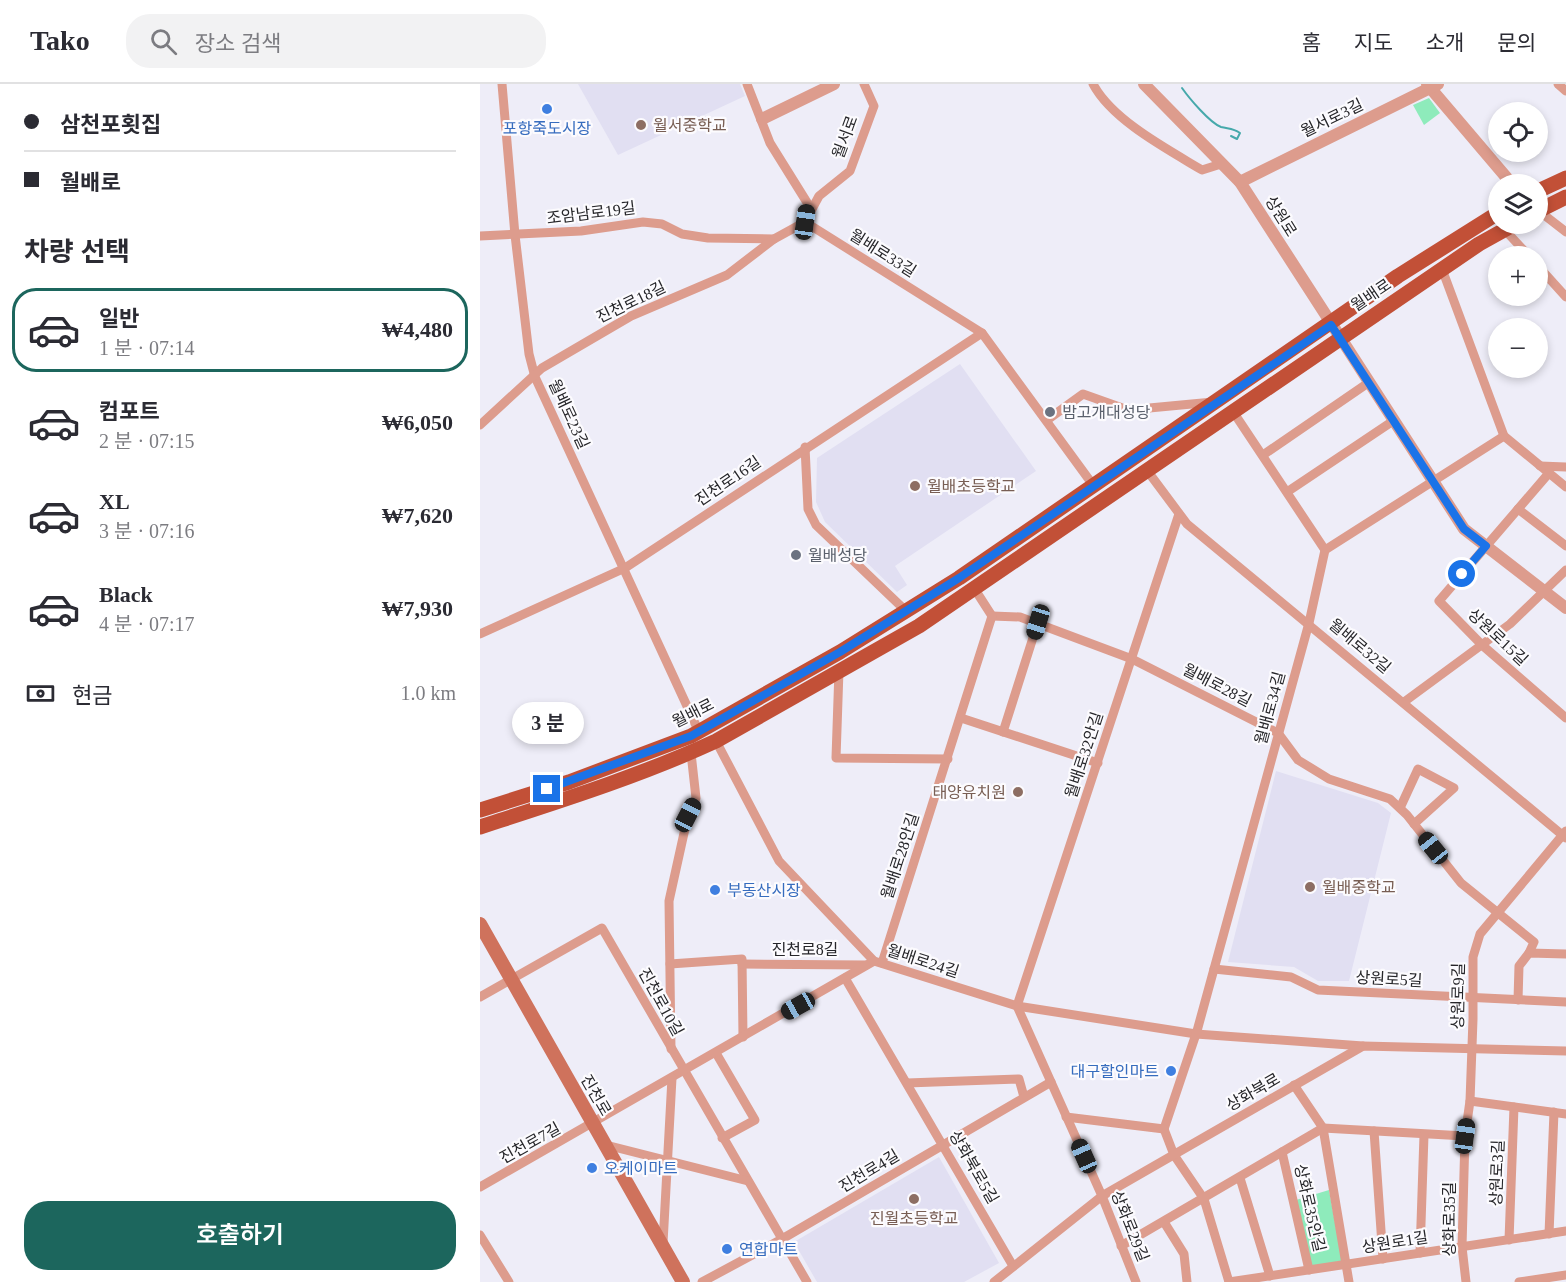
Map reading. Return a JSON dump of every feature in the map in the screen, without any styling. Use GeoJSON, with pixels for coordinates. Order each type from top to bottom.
{"type":"FeatureCollection","features":[{"type":"Feature","properties":{"kind":"main road"},"geometry":{"type":"LineString","coordinates":[[1548,186],[1566,178]]}},
{"type":"Feature","properties":{"kind":"main road"},"geometry":{"type":"LineString","coordinates":[[1548,206],[1566,197]]}},
{"type":"Feature","properties":{"kind":"main road","name":"월배로"},"geometry":{"type":"LineString","coordinates":[[480,810],[569,782],[699,732],[907,612],[1331,325],[1398,276],[1488,219]]}},
{"type":"Feature","properties":{"kind":"main road","name":"월배로"},"geometry":{"type":"LineString","coordinates":[[480,827],[594,790],[691,753],[919,626],[1232,410],[1497,234]]}},
{"type":"Feature","properties":{"kind":"main road","name":"진천로"},"geometry":{"type":"LineString","coordinates":[[480,924],[683,1282]]}},
{"type":"Feature","properties":{"kind":"street","name":"월배로23길"},"geometry":{"type":"LineString","coordinates":[[502,84],[515,235],[529,354],[535,377],[699,732]]}},
{"type":"Feature","properties":{"kind":"street"},"geometry":{"type":"LineString","coordinates":[[747,84],[770,143],[808,204],[805,222]]}},
{"type":"Feature","properties":{"kind":"street"},"geometry":{"type":"LineString","coordinates":[[762,119],[834,84]]}},
{"type":"Feature","properties":{"kind":"street","name":"월서로"},"geometry":{"type":"LineString","coordinates":[[805,222],[819,196],[850,171],[874,106],[864,84]]}},
{"type":"Feature","properties":{"kind":"street"},"geometry":{"type":"LineString","coordinates":[[1093,84],[1110,107],[1175,154],[1202,170],[1221,164]]}},
{"type":"Feature","properties":{"kind":"street","name":"상원로"},"geometry":{"type":"LineString","coordinates":[[1144,84],[1240,182],[1464,529],[1566,608]]}},
{"type":"Feature","properties":{"kind":"street"},"geometry":{"type":"LineString","coordinates":[[1558,84],[1566,91]]}},
{"type":"Feature","properties":{"kind":"street"},"geometry":{"type":"LineString","coordinates":[[1432,85],[1504,174]]}},
{"type":"Feature","properties":{"kind":"street","name":"월서로3길"},"geometry":{"type":"LineString","coordinates":[[1240,182],[1432,85]]}},
{"type":"Feature","properties":{"kind":"street"},"geometry":{"type":"LineString","coordinates":[[1548,218],[1566,232]]}},
{"type":"Feature","properties":{"kind":"street","name":"조암남로19길"},"geometry":{"type":"LineString","coordinates":[[480,236],[581,231],[644,222],[662,224],[682,234],[708,238],[774,239]]}},
{"type":"Feature","properties":{"kind":"street","name":"진천로18길"},"geometry":{"type":"LineString","coordinates":[[480,425],[535,377],[542,368],[631,316],[727,275],[774,239],[805,222]]}},
{"type":"Feature","properties":{"kind":"street","name":"월배로33길"},"geometry":{"type":"LineString","coordinates":[[805,222],[982,333]]}},
{"type":"Feature","properties":{"kind":"street"},"geometry":{"type":"LineString","coordinates":[[1442,269],[1504,436],[1566,488]]}},
{"type":"Feature","properties":{"kind":"street"},"geometry":{"type":"LineString","coordinates":[[1548,276],[1564,291]]}},
{"type":"Feature","properties":{"kind":"street"},"geometry":{"type":"LineString","coordinates":[[982,333],[1094,485]]}},
{"type":"Feature","properties":{"kind":"street","name":"진천로16길"},"geometry":{"type":"LineString","coordinates":[[480,634],[625,568],[805,447],[982,333]]}},
{"type":"Feature","properties":{"kind":"street"},"geometry":{"type":"LineString","coordinates":[[1263,455],[1368,383]]}},
{"type":"Feature","properties":{"kind":"street"},"geometry":{"type":"LineString","coordinates":[[1047,420],[1083,394],[1128,410],[1218,402]]}},
{"type":"Feature","properties":{"kind":"street"},"geometry":{"type":"LineString","coordinates":[[1232,410],[1325,550],[1434,483],[1504,436]]}},
{"type":"Feature","properties":{"kind":"street"},"geometry":{"type":"LineString","coordinates":[[1287,492],[1393,421]]}},
{"type":"Feature","properties":{"kind":"street"},"geometry":{"type":"LineString","coordinates":[[805,447],[808,509],[816,525],[907,612]]}},
{"type":"Feature","properties":{"kind":"street"},"geometry":{"type":"LineString","coordinates":[[1540,466],[1566,466]]}},
{"type":"Feature","properties":{"kind":"street","name":"월배로32길"},"geometry":{"type":"LineString","coordinates":[[1146,469],[1187,524],[1565,835]]}},
{"type":"Feature","properties":{"kind":"street"},"geometry":{"type":"LineString","coordinates":[[1486,546],[1549,473]]}},
{"type":"Feature","properties":{"kind":"street"},"geometry":{"type":"LineString","coordinates":[[1518,509],[1566,546]]}},
{"type":"Feature","properties":{"kind":"street","name":"월배로32안길"},"geometry":{"type":"LineString","coordinates":[[1017,1006],[1179,514]]}},
{"type":"Feature","properties":{"kind":"street","name":"상원로15길"},"geometry":{"type":"LineString","coordinates":[[1486,546],[1439,602],[1482,645],[1566,718]]}},
{"type":"Feature","properties":{"kind":"street","name":"월배로34길"},"geometry":{"type":"LineString","coordinates":[[1196,1034],[1309,623],[1325,550]]}},
{"type":"Feature","properties":{"kind":"street"},"geometry":{"type":"LineString","coordinates":[[1404,702],[1510,624],[1566,570]]}},
{"type":"Feature","properties":{"kind":"street"},"geometry":{"type":"LineString","coordinates":[[974,588],[992,616]]}},
{"type":"Feature","properties":{"kind":"street","name":"월배로28길"},"geometry":{"type":"LineString","coordinates":[[992,616],[1020,617],[1038,622],[1132,659],[1278,733],[1298,760],[1329,779],[1390,799],[1414,824],[1461,883],[1497,915]]}},
{"type":"Feature","properties":{"kind":"street","name":"월배로28안길"},"geometry":{"type":"LineString","coordinates":[[874,963],[948,759],[992,616]]}},
{"type":"Feature","properties":{"kind":"street"},"geometry":{"type":"LineString","coordinates":[[1003,732],[1038,622]]}},
{"type":"Feature","properties":{"kind":"street"},"geometry":{"type":"LineString","coordinates":[[839,670],[836,758],[948,759]]}},
{"type":"Feature","properties":{"kind":"street"},"geometry":{"type":"LineString","coordinates":[[961,718],[1098,763]]}},
{"type":"Feature","properties":{"kind":"street","name":"월배로24길"},"geometry":{"type":"LineString","coordinates":[[716,741],[779,861],[874,963],[1017,1006],[1196,1034],[1363,1046]]}},
{"type":"Feature","properties":{"kind":"street"},"geometry":{"type":"LineString","coordinates":[[671,1051],[669,901],[688,815],[696,798],[691,753]]}},
{"type":"Feature","properties":{"kind":"street"},"geometry":{"type":"LineString","coordinates":[[1400,808],[1418,769],[1454,788],[1414,824]]}},
{"type":"Feature","properties":{"kind":"street","name":"상원로9길"},"geometry":{"type":"LineString","coordinates":[[1471,1049],[1473,957],[1480,934],[1565,835]]}},
{"type":"Feature","properties":{"kind":"street"},"geometry":{"type":"LineString","coordinates":[[1497,915],[1534,942],[1519,966],[1518,1000]]}},
{"type":"Feature","properties":{"kind":"street","name":"진천로10길"},"geometry":{"type":"LineString","coordinates":[[511,979],[602,928],[683,1072],[807,1282]]}},
{"type":"Feature","properties":{"kind":"street"},"geometry":{"type":"LineString","coordinates":[[1529,953],[1566,954]]}},
{"type":"Feature","properties":{"kind":"street"},"geometry":{"type":"LineString","coordinates":[[742,962],[743,1037]]}},
{"type":"Feature","properties":{"kind":"street","name":"진천로8길"},"geometry":{"type":"LineString","coordinates":[[670,964],[874,963]]}},
{"type":"Feature","properties":{"kind":"street","name":"진천로8길"},"geometry":{"type":"LineString","coordinates":[[594,1124],[874,963]]}},
{"type":"Feature","properties":{"kind":"street","name":"상원로5길"},"geometry":{"type":"LineString","coordinates":[[1214,969],[1292,977],[1318,990],[1566,1002]]}},
{"type":"Feature","properties":{"kind":"street","name":"상화북로5길"},"geometry":{"type":"LineString","coordinates":[[845,978],[944,1144],[1013,1266]]}},
{"type":"Feature","properties":{"kind":"street"},"geometry":{"type":"LineString","coordinates":[[480,997],[511,979]]}},
{"type":"Feature","properties":{"kind":"street","name":"상화로29길"},"geometry":{"type":"LineString","coordinates":[[1017,1006],[1102,1196],[1136,1282]]}},
{"type":"Feature","properties":{"kind":"street"},"geometry":{"type":"LineString","coordinates":[[1196,1034],[1164,1129],[1174,1155],[1204,1199],[1229,1282]]}},
{"type":"Feature","properties":{"kind":"street"},"geometry":{"type":"LineString","coordinates":[[1363,1046],[1566,1051]]}},
{"type":"Feature","properties":{"kind":"street","name":"상화북로"},"geometry":{"type":"LineString","coordinates":[[994,1282],[1102,1196],[1363,1046]]}},
{"type":"Feature","properties":{"kind":"street","name":"상화로35길"},"geometry":{"type":"LineString","coordinates":[[1466,1282],[1462,1247],[1465,1136],[1470,1101],[1471,1049]]}},
{"type":"Feature","properties":{"kind":"street"},"geometry":{"type":"LineString","coordinates":[[716,1053],[755,1120],[722,1138]]}},
{"type":"Feature","properties":{"kind":"street"},"geometry":{"type":"LineString","coordinates":[[663,1247],[672,1078]]}},
{"type":"Feature","properties":{"kind":"street"},"geometry":{"type":"LineString","coordinates":[[907,1083],[1019,1079],[1024,1097]]}},
{"type":"Feature","properties":{"kind":"street","name":"진천로4길"},"geometry":{"type":"LineString","coordinates":[[702,1282],[783,1239],[1051,1082]]}},
{"type":"Feature","properties":{"kind":"street"},"geometry":{"type":"LineString","coordinates":[[1294,1085],[1323,1128],[1465,1136]]}},
{"type":"Feature","properties":{"kind":"street"},"geometry":{"type":"LineString","coordinates":[[1470,1101],[1566,1114]]}},
{"type":"Feature","properties":{"kind":"street","name":"상원로3길"},"geometry":{"type":"LineString","coordinates":[[1509,1240],[1514,1107]]}},
{"type":"Feature","properties":{"kind":"street"},"geometry":{"type":"LineString","coordinates":[[1549,1234],[1554,1112]]}},
{"type":"Feature","properties":{"kind":"street"},"geometry":{"type":"LineString","coordinates":[[1066,1116],[1164,1129]]}},
{"type":"Feature","properties":{"kind":"street","name":"진천로7길"},"geometry":{"type":"LineString","coordinates":[[480,1187],[594,1124]]}},
{"type":"Feature","properties":{"kind":"street","name":"상화로35안길"},"geometry":{"type":"LineString","coordinates":[[1121,1246],[1323,1128],[1349,1282]]}},
{"type":"Feature","properties":{"kind":"street"},"geometry":{"type":"LineString","coordinates":[[1374,1131],[1383,1259]]}},
{"type":"Feature","properties":{"kind":"street"},"geometry":{"type":"LineString","coordinates":[[1420,1253],[1424,1134]]}},
{"type":"Feature","properties":{"kind":"street"},"geometry":{"type":"LineString","coordinates":[[606,1144],[748,1181]]}},
{"type":"Feature","properties":{"kind":"street","name":"상화로35안길"},"geometry":{"type":"LineString","coordinates":[[1282,1152],[1309,1270]]}},
{"type":"Feature","properties":{"kind":"street"},"geometry":{"type":"LineString","coordinates":[[1240,1178],[1270,1276]]}},
{"type":"Feature","properties":{"kind":"street"},"geometry":{"type":"LineString","coordinates":[[1164,1222],[1184,1254],[1187,1282]]}},
{"type":"Feature","properties":{"kind":"street","name":"상원로1길"},"geometry":{"type":"LineString","coordinates":[[1229,1282],[1566,1231]]}},
{"type":"Feature","properties":{"kind":"street"},"geometry":{"type":"LineString","coordinates":[[480,1235],[508,1282]]}},
{"type":"Feature","properties":{"kind":"street"},"geometry":{"type":"LineString","coordinates":[[1519,1282],[1566,1275]]}},
{"type":"Feature","properties":{"kind":"shaded area","name":"월서중학교"},"geometry":{"type":"Polygon","coordinates":[[[578,84],[740,84],[745,96],[618,155],[578,84]]]}},
{"type":"Feature","properties":{"kind":"shaded area","name":"월배초등학교"},"geometry":{"type":"Polygon","coordinates":[[[960,364],[1036,471],[895,566],[907,585],[897,592],[825,522],[816,502],[817,458],[960,364]]]}},
{"type":"Feature","properties":{"kind":"shaded area","name":"월배중학교"},"geometry":{"type":"Polygon","coordinates":[[[1276,771],[1378,803],[1391,813],[1349,981],[1318,981],[1294,967],[1228,962],[1276,771]]]}},
{"type":"Feature","properties":{"kind":"shaded area","name":"진월초등학교"},"geometry":{"type":"Polygon","coordinates":[[[939,1157],[999,1263],[964,1282],[817,1282],[794,1242],[939,1157]]]}},
{"type":"Feature","properties":{"kind":"green space"},"geometry":{"type":"Polygon","coordinates":[[[1429,98],[1440,113],[1424,125],[1413,105],[1429,98]]]}},
{"type":"Feature","properties":{"kind":"green space"},"geometry":{"type":"Polygon","coordinates":[[[1329,1190],[1342,1261],[1311,1266],[1296,1200],[1329,1190]]]}},
{"type":"Feature","properties":{"kind":"waterway"},"geometry":{"type":"LineString","coordinates":[[1182,88],[1216,125],[1240,133],[1237,139],[1231,136]]}},
{"type":"Feature","properties":{"kind":"place","name":"포항죽도시장"},"geometry":{"type":"Point","coordinates":[547,109]}},
{"type":"Feature","properties":{"kind":"place","name":"월서중학교"},"geometry":{"type":"Point","coordinates":[641,125]}},
{"type":"Feature","properties":{"kind":"place","name":"밤고개대성당"},"geometry":{"type":"Point","coordinates":[1050,412]}},
{"type":"Feature","properties":{"kind":"place","name":"월배초등학교"},"geometry":{"type":"Point","coordinates":[915,486]}},
{"type":"Feature","properties":{"kind":"place","name":"월배성당"},"geometry":{"type":"Point","coordinates":[796,555]}},
{"type":"Feature","properties":{"kind":"place","name":"태양유치원"},"geometry":{"type":"Point","coordinates":[1018,792]}},
{"type":"Feature","properties":{"kind":"place","name":"월배중학교"},"geometry":{"type":"Point","coordinates":[1310,887]}},
{"type":"Feature","properties":{"kind":"place","name":"부동산시장"},"geometry":{"type":"Point","coordinates":[715,890]}},
{"type":"Feature","properties":{"kind":"place","name":"대구할인마트"},"geometry":{"type":"Point","coordinates":[1171,1071]}},
{"type":"Feature","properties":{"kind":"place","name":"오케이마트"},"geometry":{"type":"Point","coordinates":[592,1168]}},
{"type":"Feature","properties":{"kind":"place","name":"진월초등학교"},"geometry":{"type":"Point","coordinates":[914,1199]}},
{"type":"Feature","properties":{"kind":"place","name":"연합마트"},"geometry":{"type":"Point","coordinates":[727,1249]}},
{"type":"Feature","properties":{"kind":"route"},"geometry":{"type":"LineString","coordinates":[[547,789],[691,736],[840,652],[959,578],[1331,325],[1464,529],[1486,546],[1462,574]]}}]}
